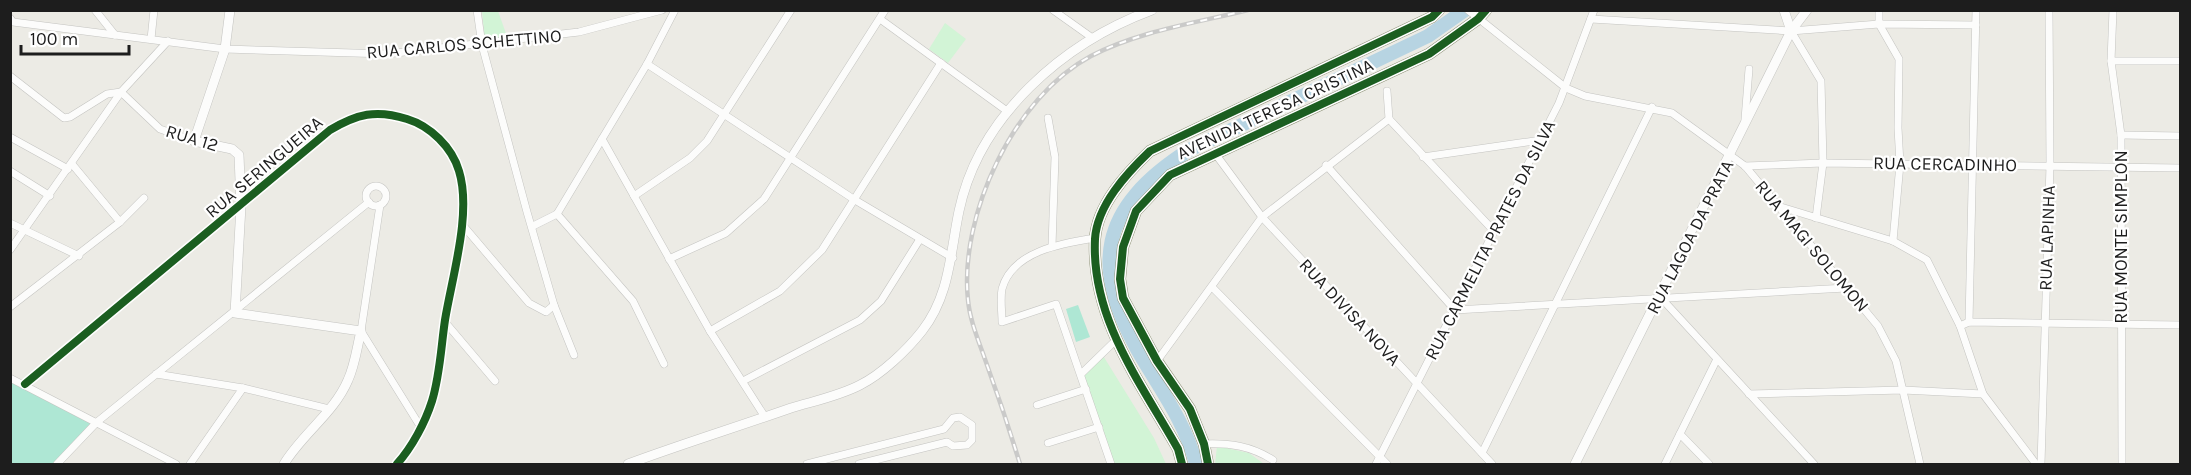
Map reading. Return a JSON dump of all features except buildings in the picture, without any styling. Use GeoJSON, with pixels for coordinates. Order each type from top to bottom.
{"type":"FeatureCollection","features":[{"type":"Feature","properties":{"kind":"main road","name":"AVENIDA TERESA CRISTINA"},"geometry":{"type":"LineString","coordinates":[[1182,465],[1178,449],[1115,341],[1106,318],[1095,238],[1103,214],[1115,190],[1130,170],[1150,151],[1432,17],[1438,10]]}},
{"type":"Feature","properties":{"kind":"main road","name":"AVENIDA TERESA CRISTINA"},"geometry":{"type":"LineString","coordinates":[[1208,465],[1204,444],[1190,410],[1156,361],[1123,298],[1118,279],[1123,247],[1136,211],[1170,175],[1429,54],[1473,15],[1486,10]]}},
{"type":"Feature","properties":{"kind":"main road"},"geometry":{"type":"LineString","coordinates":[[1100,281],[1118,279]]}},
{"type":"Feature","properties":{"kind":"street"},"geometry":{"type":"LineString","coordinates":[[96,10],[114,35]]}},
{"type":"Feature","properties":{"kind":"street"},"geometry":{"type":"LineString","coordinates":[[151,39],[154,10]]}},
{"type":"Feature","properties":{"kind":"street"},"geometry":{"type":"LineString","coordinates":[[194,141],[225,49],[230,10]]}},
{"type":"Feature","properties":{"kind":"street"},"geometry":{"type":"LineString","coordinates":[[477,10],[482,45],[554,305],[574,355]]}},
{"type":"Feature","properties":{"kind":"street","name":"RUA CARLOS SCHETTINO"},"geometry":{"type":"LineString","coordinates":[[12,20],[225,49],[387,54],[482,45],[579,32],[662,10]]}},
{"type":"Feature","properties":{"kind":"street"},"geometry":{"type":"LineString","coordinates":[[533,226],[556,214],[647,64],[675,10]]}},
{"type":"Feature","properties":{"kind":"street"},"geometry":{"type":"LineString","coordinates":[[634,196],[690,158],[707,141],[791,10]]}},
{"type":"Feature","properties":{"kind":"street"},"geometry":{"type":"LineString","coordinates":[[669,259],[726,233],[764,199],[885,10]]}},
{"type":"Feature","properties":{"kind":"street"},"geometry":{"type":"LineString","coordinates":[[1053,10],[1091,37]]}},
{"type":"Feature","properties":{"kind":"street"},"geometry":{"type":"LineString","coordinates":[[628,465],[860,385],[875,375],[922,331],[944,294],[967,180],[987,140],[1007,111],[1043,75],[1091,37],[1152,10]]}},
{"type":"Feature","properties":{"kind":"street","name":"RUA CARMELITA PRATES DA SILVA"},"geometry":{"type":"LineString","coordinates":[[1376,465],[1566,88],[1593,10]]}},
{"type":"Feature","properties":{"kind":"street"},"geometry":{"type":"LineString","coordinates":[[1784,10],[1791,31],[1821,81],[1823,163],[1816,218]]}},
{"type":"Feature","properties":{"kind":"street","name":"RUA LAGOA DA PRATA"},"geometry":{"type":"LineString","coordinates":[[1575,465],[1661,300],[1791,31],[1807,10]]}},
{"type":"Feature","properties":{"kind":"street"},"geometry":{"type":"LineString","coordinates":[[1879,10],[1879,24],[1899,59],[1900,164],[1893,241]]}},
{"type":"Feature","properties":{"kind":"street"},"geometry":{"type":"LineString","coordinates":[[1969,322],[1976,10]]}},
{"type":"Feature","properties":{"kind":"street","name":"RUA LAPINHA"},"geometry":{"type":"LineString","coordinates":[[2041,465],[2050,165],[2049,10]]}},
{"type":"Feature","properties":{"kind":"street","name":"RUA MONTE SIMPLON"},"geometry":{"type":"LineString","coordinates":[[2113,10],[2111,61],[2121,135],[2122,465]]}},
{"type":"Feature","properties":{"kind":"street","name":"RUA MAGI SOLOMON"},"geometry":{"type":"LineString","coordinates":[[1473,15],[1566,88],[1585,96],[1672,112],[1745,166],[1878,326],[1896,361],[1920,465]]}},
{"type":"Feature","properties":{"kind":"street"},"geometry":{"type":"LineString","coordinates":[[880,19],[1007,111]]}},
{"type":"Feature","properties":{"kind":"street"},"geometry":{"type":"LineString","coordinates":[[1591,19],[1791,31],[1879,24],[1976,25]]}},
{"type":"Feature","properties":{"kind":"street"},"geometry":{"type":"LineString","coordinates":[[10,250],[121,92],[168,41]]}},
{"type":"Feature","properties":{"kind":"street"},"geometry":{"type":"LineString","coordinates":[[2111,61],[2181,61]]}},
{"type":"Feature","properties":{"kind":"street"},"geometry":{"type":"LineString","coordinates":[[710,331],[780,291],[822,250],[941,63]]}},
{"type":"Feature","properties":{"kind":"street"},"geometry":{"type":"LineString","coordinates":[[647,64],[855,200],[953,258]]}},
{"type":"Feature","properties":{"kind":"street"},"geometry":{"type":"LineString","coordinates":[[1745,128],[1749,69]]}},
{"type":"Feature","properties":{"kind":"street"},"geometry":{"type":"LineString","coordinates":[[10,76],[64,118],[70,117],[107,94],[121,92]]}},
{"type":"Feature","properties":{"kind":"street"},"geometry":{"type":"LineString","coordinates":[[1387,91],[1389,119],[1493,230]]}},
{"type":"Feature","properties":{"kind":"street","name":"RUA 12"},"geometry":{"type":"LineString","coordinates":[[121,92],[160,129],[194,141],[232,149],[239,155],[241,206]]}},
{"type":"Feature","properties":{"kind":"street"},"geometry":{"type":"LineString","coordinates":[[1482,453],[1653,107]]}},
{"type":"Feature","properties":{"kind":"street","name":"RUA SERINGUEIRA"},"geometry":{"type":"LineString","coordinates":[[25,384],[330,130],[367,113],[396,115],[419,122],[450,151],[459,171],[463,190],[461,223],[433,393],[413,443],[397,465]]}},
{"type":"Feature","properties":{"kind":"street"},"geometry":{"type":"LineString","coordinates":[[1048,118],[1055,157],[1052,246]]}},
{"type":"Feature","properties":{"kind":"street"},"geometry":{"type":"LineString","coordinates":[[1156,361],[1213,288],[1262,217],[1326,165],[1389,119]]}},
{"type":"Feature","properties":{"kind":"street"},"geometry":{"type":"LineString","coordinates":[[2121,135],[2181,136]]}},
{"type":"Feature","properties":{"kind":"street"},"geometry":{"type":"LineString","coordinates":[[10,137],[70,167],[120,222]]}},
{"type":"Feature","properties":{"kind":"street"},"geometry":{"type":"LineString","coordinates":[[602,139],[710,331],[765,417]]}},
{"type":"Feature","properties":{"kind":"street"},"geometry":{"type":"LineString","coordinates":[[1423,157],[1541,140]]}},
{"type":"Feature","properties":{"kind":"street","name":"RUA DIVISA NOVA"},"geometry":{"type":"LineString","coordinates":[[1215,152],[1262,217],[1492,465]]}},
{"type":"Feature","properties":{"kind":"street","name":"RUA CERCADINHO"},"geometry":{"type":"LineString","coordinates":[[1745,166],[1823,163],[2181,168]]}},
{"type":"Feature","properties":{"kind":"street"},"geometry":{"type":"LineString","coordinates":[[1326,165],[1455,310],[1557,302],[1661,300],[1846,288]]}},
{"type":"Feature","properties":{"kind":"street"},"geometry":{"type":"LineString","coordinates":[[10,171],[50,195]]}},
{"type":"Feature","properties":{"kind":"street"},"geometry":{"type":"LineString","coordinates":[[284,465],[296,443],[330,410],[348,381],[361,331],[380,205],[385,200],[386,194],[382,188],[376,186],[368,190],[366,197],[369,202],[380,205]]}},
{"type":"Feature","properties":{"kind":"street"},"geometry":{"type":"LineString","coordinates":[[10,307],[79,256],[120,222],[144,198]]}},
{"type":"Feature","properties":{"kind":"street"},"geometry":{"type":"LineString","coordinates":[[57,465],[97,422],[235,313],[369,202]]}},
{"type":"Feature","properties":{"kind":"street"},"geometry":{"type":"LineString","coordinates":[[235,313],[241,206]]}},
{"type":"Feature","properties":{"kind":"street"},"geometry":{"type":"LineString","coordinates":[[1778,206],[1893,241],[1927,260],[1960,326],[1983,394],[2036,465]]}},
{"type":"Feature","properties":{"kind":"street"},"geometry":{"type":"LineString","coordinates":[[556,214],[633,302],[664,364]]}},
{"type":"Feature","properties":{"kind":"street"},"geometry":{"type":"LineString","coordinates":[[10,223],[79,256]]}},
{"type":"Feature","properties":{"kind":"street"},"geometry":{"type":"LineString","coordinates":[[461,223],[530,303],[546,312],[554,305]]}},
{"type":"Feature","properties":{"kind":"street"},"geometry":{"type":"LineString","coordinates":[[1095,238],[1052,246],[1020,264],[1002,289],[1002,322],[1056,304],[1111,465]]}},
{"type":"Feature","properties":{"kind":"street"},"geometry":{"type":"LineString","coordinates":[[743,381],[860,320],[881,301],[920,239]]}},
{"type":"Feature","properties":{"kind":"street"},"geometry":{"type":"LineString","coordinates":[[1213,288],[1387,465]]}},
{"type":"Feature","properties":{"kind":"street"},"geometry":{"type":"LineString","coordinates":[[1661,300],[1814,465]]}},
{"type":"Feature","properties":{"kind":"street"},"geometry":{"type":"LineString","coordinates":[[235,313],[361,331]]}},
{"type":"Feature","properties":{"kind":"street"},"geometry":{"type":"LineString","coordinates":[[445,322],[495,381]]}},
{"type":"Feature","properties":{"kind":"street"},"geometry":{"type":"LineString","coordinates":[[1960,326],[1969,322],[2181,325]]}},
{"type":"Feature","properties":{"kind":"street"},"geometry":{"type":"LineString","coordinates":[[361,331],[420,426]]}},
{"type":"Feature","properties":{"kind":"street"},"geometry":{"type":"LineString","coordinates":[[1081,374],[1115,341]]}},
{"type":"Feature","properties":{"kind":"street"},"geometry":{"type":"LineString","coordinates":[[1665,465],[1716,361]]}},
{"type":"Feature","properties":{"kind":"street"},"geometry":{"type":"LineString","coordinates":[[156,374],[243,388],[330,410]]}},
{"type":"Feature","properties":{"kind":"street"},"geometry":{"type":"LineString","coordinates":[[10,378],[176,465]]}},
{"type":"Feature","properties":{"kind":"street"},"geometry":{"type":"LineString","coordinates":[[190,465],[243,388]]}},
{"type":"Feature","properties":{"kind":"street"},"geometry":{"type":"LineString","coordinates":[[1037,405],[1086,389]]}},
{"type":"Feature","properties":{"kind":"street"},"geometry":{"type":"LineString","coordinates":[[1749,394],[1903,390],[1983,394]]}},
{"type":"Feature","properties":{"kind":"street"},"geometry":{"type":"LineString","coordinates":[[807,465],[944,429],[953,418],[960,417],[972,425],[972,440],[967,445],[952,446],[947,442],[859,465]]}},
{"type":"Feature","properties":{"kind":"street"},"geometry":{"type":"LineString","coordinates":[[1048,443],[1099,427]]}},
{"type":"Feature","properties":{"kind":"street"},"geometry":{"type":"LineString","coordinates":[[1680,434],[1709,465]]}},
{"type":"Feature","properties":{"kind":"street"},"geometry":{"type":"LineString","coordinates":[[1204,444],[1224,443],[1254,448],[1273,460]]}},
{"type":"Feature","properties":{"kind":"green space"},"geometry":{"type":"Polygon","coordinates":[[[482,11],[498,11],[508,39],[485,42],[482,11]]]}},
{"type":"Feature","properties":{"kind":"green space"},"geometry":{"type":"Polygon","coordinates":[[[945,23],[966,39],[948,63],[929,49],[945,23]]]}},
{"type":"Feature","properties":{"kind":"green space"},"geometry":{"type":"Polygon","coordinates":[[[1078,305],[1090,337],[1076,342],[1066,309],[1078,305]]]}},
{"type":"Feature","properties":{"kind":"green space"},"geometry":{"type":"Polygon","coordinates":[[[1102,354],[1154,438],[1166,464],[1111,464],[1081,374],[1102,354]]]}},
{"type":"Feature","properties":{"kind":"green space"},"geometry":{"type":"Polygon","coordinates":[[[11,379],[96,422],[55,464],[11,464],[11,379]]]}},
{"type":"Feature","properties":{"kind":"green space"},"geometry":{"type":"Polygon","coordinates":[[[1217,446],[1249,453],[1264,464],[1215,464],[1217,446]]]}},
{"type":"Feature","properties":{"kind":"waterway"},"geometry":{"type":"LineString","coordinates":[[1196,464],[1180,423],[1142,358],[1125,325],[1114,295],[1110,267],[1112,242],[1120,217],[1136,194],[1159,172],[1189,150],[1428,36],[1465,10]]}},
{"type":"Feature","properties":{"kind":"railway"},"geometry":{"type":"LineString","coordinates":[[1020,464],[976,333],[968,300],[968,267],[973,232],[983,196],[997,162],[1016,129],[1038,99],[1063,75],[1091,56],[1109,47],[1148,34],[1248,10]]}},
{"type":"Feature","properties":{"kind":"cycle path"},"geometry":{"type":"LineString","coordinates":[[1182,464],[1178,449],[1121,349],[1101,296],[1096,268],[1095,239],[1097,226],[1107,202],[1132,169],[1150,151],[1432,17],[1439,10]]}},
{"type":"Feature","properties":{"kind":"cycle path"},"geometry":{"type":"LineString","coordinates":[[1208,464],[1204,444],[1190,409],[1157,361],[1123,298],[1120,279],[1123,247],[1136,211],[1170,175],[1429,54],[1478,19],[1486,10]]}},
{"type":"Feature","properties":{"kind":"cycle path"},"geometry":{"type":"LineString","coordinates":[[25,384],[330,130],[349,120],[367,115],[396,116],[416,122],[432,132],[446,146],[459,171],[463,206],[460,245],[445,320],[435,391],[422,426],[397,464]]}}]}
